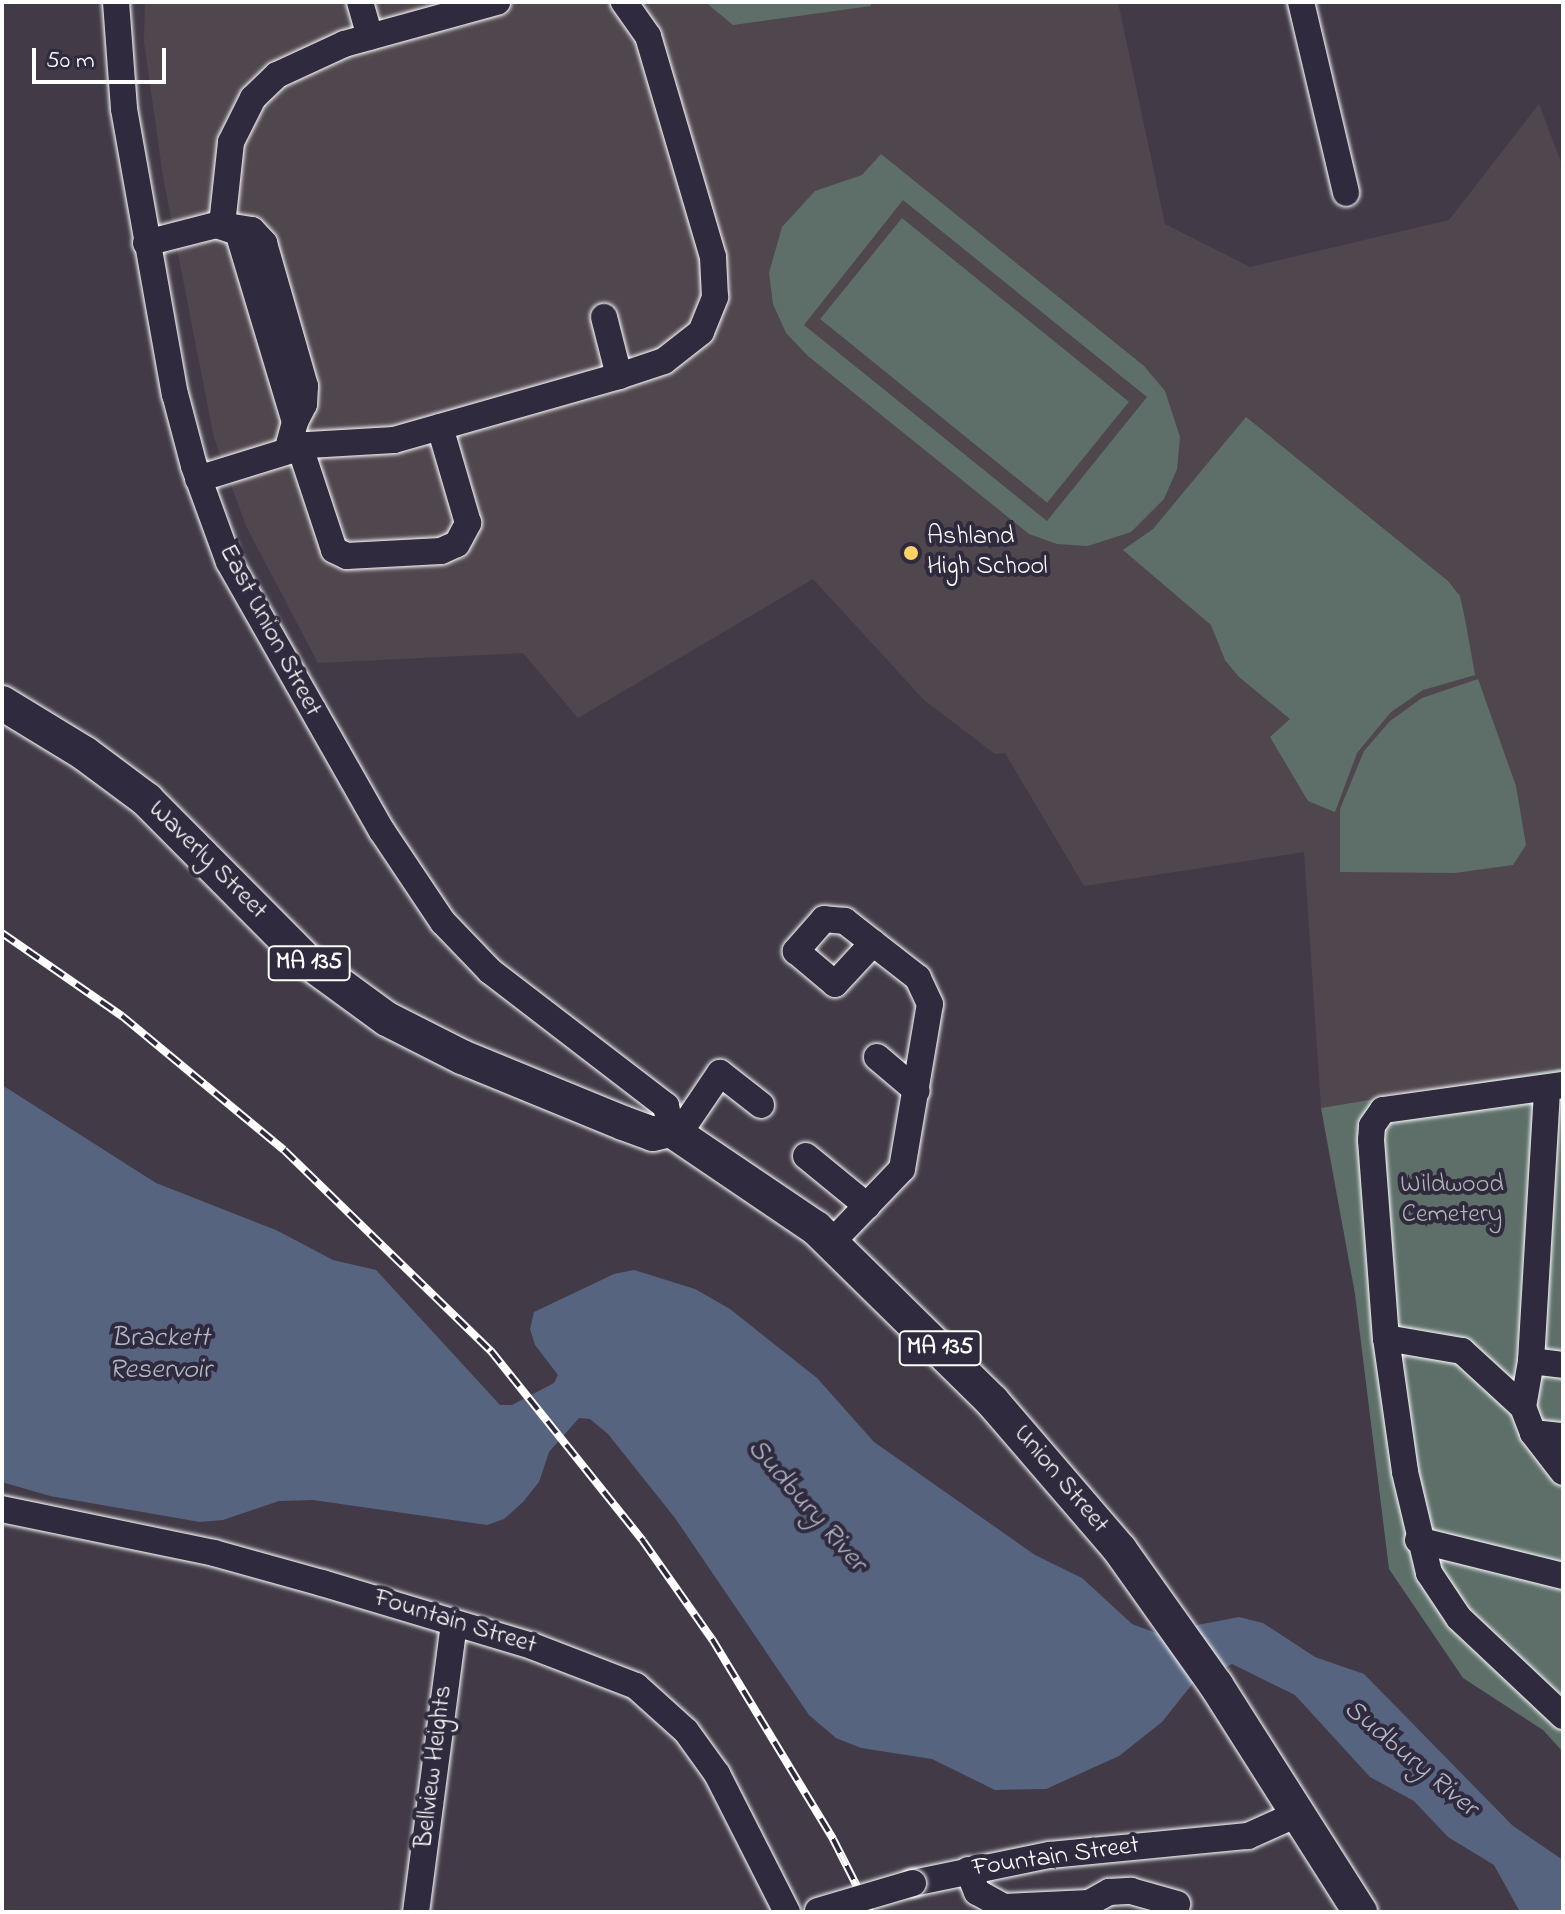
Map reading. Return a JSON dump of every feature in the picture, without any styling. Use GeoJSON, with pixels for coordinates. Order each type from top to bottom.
{"type":"FeatureCollection","features":[{"type":"Feature","properties":{"kind":"main road","name":"Waverly Street"},"geometry":{"type":"LineString","coordinates":[[2,703],[52,731],[147,800],[306,960],[387,1019],[474,1063],[623,1123],[653,1134],[674,1132]]}},
{"type":"Feature","properties":{"kind":"main road","name":"Union Street"},"geometry":{"type":"LineString","coordinates":[[674,1132],[832,1242],[992,1401],[1120,1550],[1166,1613],[1216,1685],[1360,1912]]}},
{"type":"Feature","properties":{"kind":"street","name":"East Union Street"},"geometry":{"type":"LineString","coordinates":[[116,2],[124,109],[146,243],[198,479],[229,562],[271,642],[382,831],[443,922],[490,971],[666,1106],[674,1132]]}},
{"type":"Feature","properties":{"kind":"street"},"geometry":{"type":"LineString","coordinates":[[360,2],[370,37]]}},
{"type":"Feature","properties":{"kind":"street"},"geometry":{"type":"LineString","coordinates":[[440,427],[468,523],[457,544],[441,551],[347,556],[334,550],[294,440],[227,226],[227,155],[253,98],[303,59],[497,2]]}},
{"type":"Feature","properties":{"kind":"street"},"geometry":{"type":"LineString","coordinates":[[198,479],[294,440],[377,444],[440,427],[619,376],[664,361],[685,347],[708,320],[716,285],[713,257],[648,36],[624,2]]}},
{"type":"Feature","properties":{"kind":"street"},"geometry":{"type":"LineString","coordinates":[[1301,2],[1346,193]]}},
{"type":"Feature","properties":{"kind":"street"},"geometry":{"type":"LineString","coordinates":[[146,243],[227,226]]}},
{"type":"Feature","properties":{"kind":"street"},"geometry":{"type":"LineString","coordinates":[[604,317],[619,376]]}},
{"type":"Feature","properties":{"kind":"street"},"geometry":{"type":"LineString","coordinates":[[832,1242],[902,1169],[930,1004],[918,978],[873,943]]}},
{"type":"Feature","properties":{"kind":"street"},"geometry":{"type":"LineString","coordinates":[[877,1057],[917,1091]]}},
{"type":"Feature","properties":{"kind":"street"},"geometry":{"type":"LineString","coordinates":[[674,1132],[720,1073],[761,1105]]}},
{"type":"Feature","properties":{"kind":"street"},"geometry":{"type":"LineString","coordinates":[[1523,1407],[1531,1361],[1555,1086],[1402,1105],[1376,1117],[1371,1140],[1386,1338],[1418,1540],[1443,1599],[1563,1716]]}},
{"type":"Feature","properties":{"kind":"street"},"geometry":{"type":"LineString","coordinates":[[806,1156],[867,1206]]}},
{"type":"Feature","properties":{"kind":"street"},"geometry":{"type":"LineString","coordinates":[[1386,1338],[1462,1351],[1523,1407],[1533,1433],[1563,1472]]}},
{"type":"Feature","properties":{"kind":"street"},"geometry":{"type":"LineString","coordinates":[[1531,1361],[1563,1365]]}},
{"type":"Feature","properties":{"kind":"street"},"geometry":{"type":"LineString","coordinates":[[1533,1433],[1563,1436]]}},
{"type":"Feature","properties":{"kind":"street","name":"Fountain Street"},"geometry":{"type":"LineString","coordinates":[[2,1509],[214,1553],[454,1623],[615,1676],[660,1705],[717,1774],[787,1912]]}},
{"type":"Feature","properties":{"kind":"street"},"geometry":{"type":"LineString","coordinates":[[1418,1540],[1563,1576]]}},
{"type":"Feature","properties":{"kind":"street","name":"Bellview Heights"},"geometry":{"type":"LineString","coordinates":[[416,1912],[454,1623]]}},
{"type":"Feature","properties":{"kind":"street","name":"Fountain Street"},"geometry":{"type":"LineString","coordinates":[[817,1912],[913,1883],[1050,1855],[1248,1836],[1297,1814]]}},
{"type":"Feature","properties":{"kind":"street"},"geometry":{"type":"LineString","coordinates":[[968,1870],[977,1892],[991,1904],[1004,1907],[1089,1903],[1109,1892],[1131,1891],[1177,1904]]}},
{"type":"Feature","properties":{"kind":"shaded area","name":"Ashland High School"},"geometry":{"type":"Polygon","coordinates":[[[145,2],[1118,2],[1165,224],[1250,267],[1449,220],[1539,104],[1563,168],[1563,1068],[1321,1108],[1304,852],[1084,886],[1005,753],[995,754],[924,700],[813,579],[578,718],[523,653],[318,663],[246,526],[214,438],[163,177],[144,41],[145,2]]]}},
{"type":"Feature","properties":{"kind":"green space"},"geometry":{"type":"Polygon","coordinates":[[[705,2],[871,2],[871,6],[733,25],[705,2]]]}},
{"type":"Feature","properties":{"kind":"green space"},"geometry":{"type":"Polygon","coordinates":[[[881,154],[1144,366],[1165,391],[1180,437],[1177,469],[1164,499],[1131,532],[1088,546],[1057,544],[1029,534],[808,356],[786,333],[773,304],[769,273],[782,227],[815,191],[862,175],[881,154]],[[903,200],[804,325],[1047,521],[1147,397],[903,200]]]}},
{"type":"Feature","properties":{"kind":"green space"},"geometry":{"type":"Polygon","coordinates":[[[902,218],[1129,402],[1047,503],[820,319],[902,218]]]}},
{"type":"Feature","properties":{"kind":"green space"},"geometry":{"type":"Polygon","coordinates":[[[1246,417],[1448,581],[1460,596],[1475,675],[1423,690],[1391,712],[1357,753],[1335,812],[1308,801],[1270,737],[1290,719],[1239,677],[1225,660],[1211,625],[1123,550],[1153,529],[1246,417]]]}},
{"type":"Feature","properties":{"kind":"green space"},"geometry":{"type":"Polygon","coordinates":[[[1478,679],[1516,786],[1526,845],[1513,865],[1455,873],[1340,872],[1340,809],[1364,751],[1390,721],[1422,698],[1478,679]]]}},
{"type":"Feature","properties":{"kind":"green space","name":"Wildwood Cemetery"},"geometry":{"type":"Polygon","coordinates":[[[1563,1068],[1563,1752],[1543,1730],[1463,1678],[1389,1569],[1355,1294],[1321,1108],[1563,1068]]]}},
{"type":"Feature","properties":{"kind":"water","name":"Brackett Reservoir"},"geometry":{"type":"Polygon","coordinates":[[[2,1085],[156,1183],[276,1230],[333,1260],[376,1270],[500,1405],[512,1405],[554,1383],[558,1375],[535,1345],[530,1329],[534,1312],[614,1274],[634,1270],[695,1289],[730,1309],[817,1378],[874,1442],[1035,1555],[1082,1578],[1132,1624],[1156,1633],[1239,1617],[1263,1623],[1315,1657],[1364,1674],[1513,1826],[1563,1860],[1563,1912],[1520,1912],[1494,1865],[1448,1837],[1414,1801],[1370,1777],[1295,1695],[1232,1664],[1193,1683],[1162,1722],[1119,1756],[1046,1789],[995,1790],[932,1759],[861,1748],[836,1738],[809,1715],[675,1518],[608,1434],[590,1419],[579,1418],[549,1452],[539,1482],[523,1502],[504,1519],[487,1525],[313,1500],[279,1501],[223,1520],[200,1522],[50,1496],[2,1482],[2,1085]]]}},
{"type":"Feature","properties":{"kind":"railway"},"geometry":{"type":"LineString","coordinates":[[2,933],[122,1016],[284,1150],[491,1351],[643,1541],[712,1639],[833,1839],[870,1912]]}},
{"type":"Feature","properties":{"kind":"place","name":"Ashland High School"},"geometry":{"type":"Point","coordinates":[911,553]}},
{"type":"Feature","properties":{"kind":"water label","name":"Sudbury River"},"geometry":{"type":"Point","coordinates":[806,1506]}},
{"type":"Feature","properties":{"kind":"water label","name":"Sudbury River"},"geometry":{"type":"Point","coordinates":[1410,1759]}}]}
